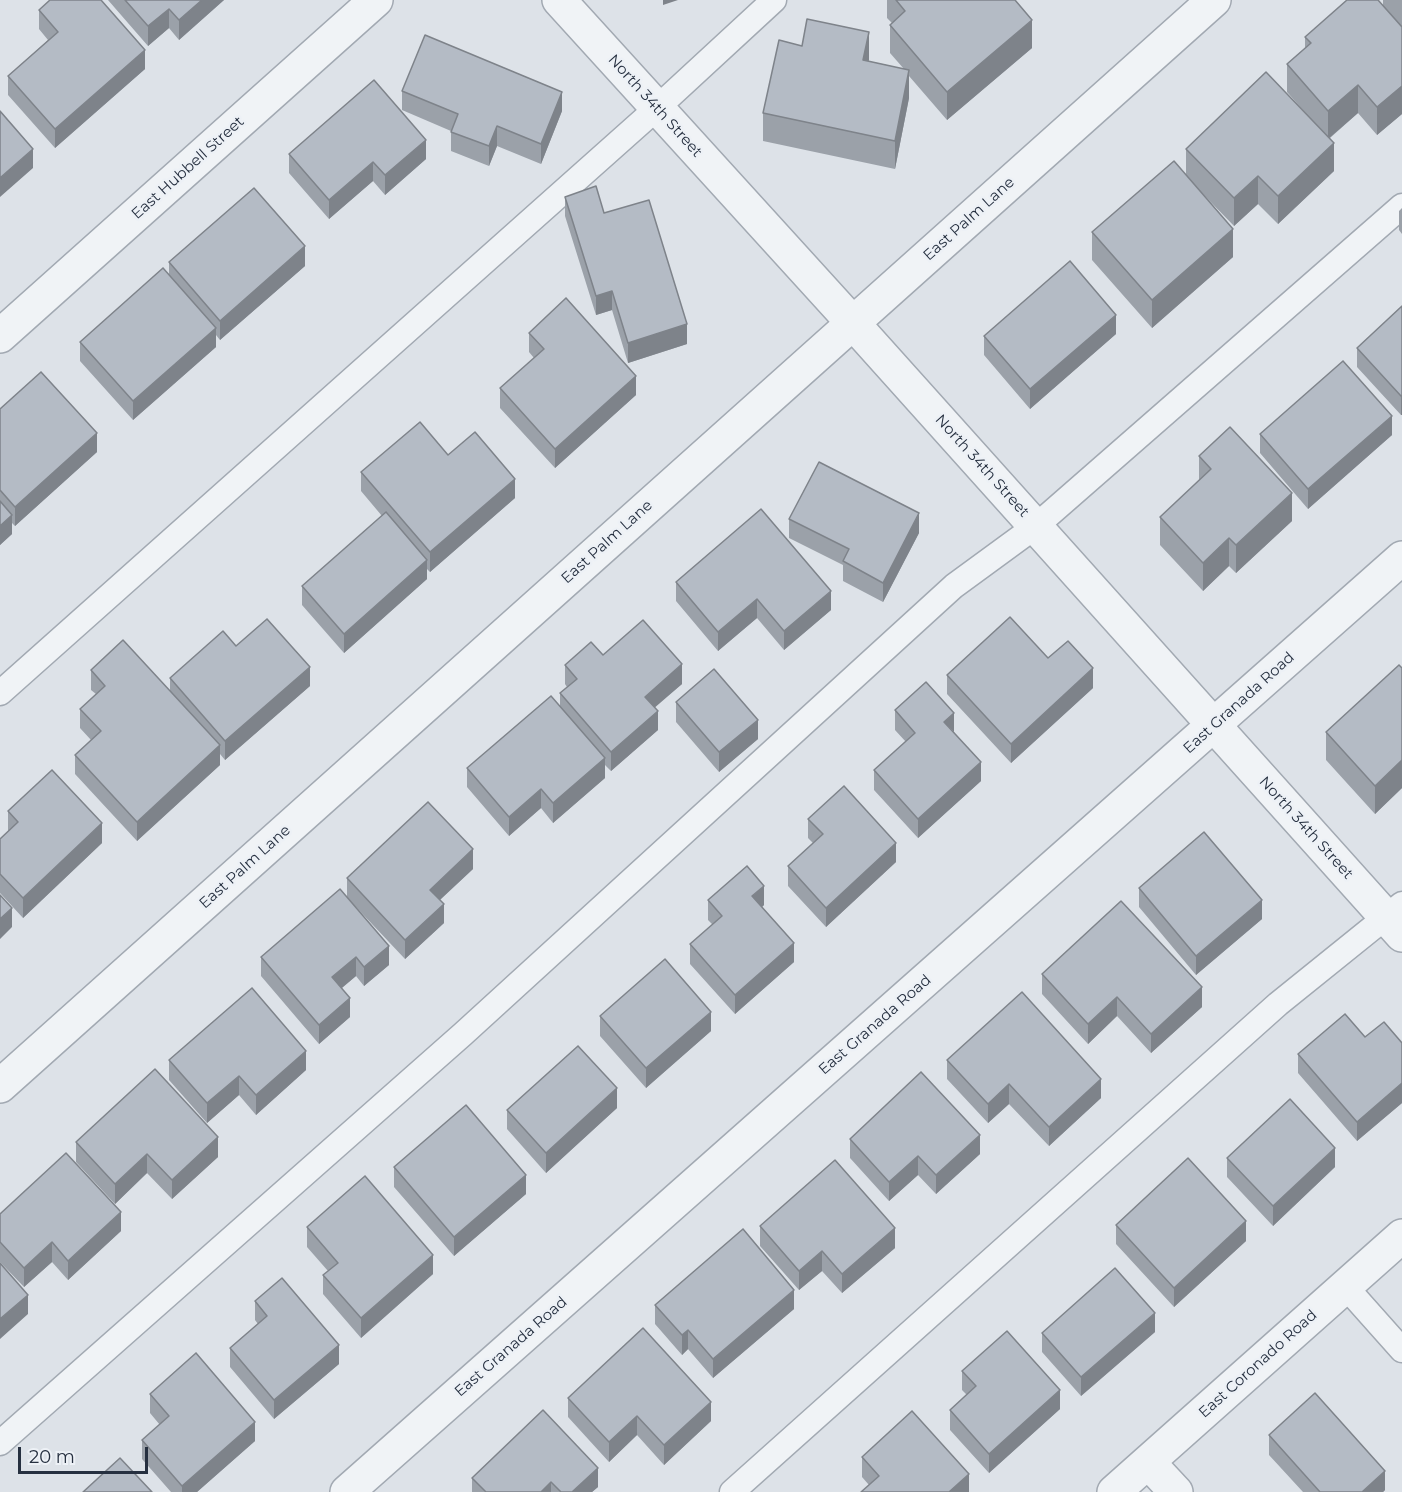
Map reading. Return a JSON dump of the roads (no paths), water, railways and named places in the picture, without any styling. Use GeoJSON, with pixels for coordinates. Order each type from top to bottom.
{"type":"FeatureCollection","features":[{"type":"Feature","properties":{"kind":"street","name":"East Hubbell Street"},"geometry":{"type":"LineString","coordinates":[[0,336],[376,0]]}},
{"type":"Feature","properties":{"kind":"street","name":"North 34th Street"},"geometry":{"type":"LineString","coordinates":[[559,0],[1214,725],[1397,919]]}},
{"type":"Feature","properties":{"kind":"street","name":"East Palm Lane"},"geometry":{"type":"LineString","coordinates":[[0,1086],[1214,0]]}},
{"type":"Feature","properties":{"kind":"street","name":"East Granada Road"},"geometry":{"type":"LineString","coordinates":[[347,1492],[1402,558]]}},
{"type":"Feature","properties":{"kind":"street","name":"East Coronado Road"},"geometry":{"type":"LineString","coordinates":[[1114,1492],[1402,1236]]}},
{"type":"Feature","properties":{"kind":"street"},"geometry":{"type":"LineString","coordinates":[[1148,1462],[1176,1492]]}},
{"type":"Feature","properties":{"kind":"lane"},"geometry":{"type":"LineString","coordinates":[[0,693],[657,108],[774,0]]}},
{"type":"Feature","properties":{"kind":"lane"},"geometry":{"type":"LineString","coordinates":[[0,1443],[463,1034],[954,586],[1035,526],[1402,206]]}},
{"type":"Feature","properties":{"kind":"lane"},"geometry":{"type":"LineString","coordinates":[[732,1492],[1278,1004],[1397,919]]}},
{"type":"Feature","properties":{"kind":"lane"},"geometry":{"type":"LineString","coordinates":[[1345,1286],[1402,1350]]}}]}
